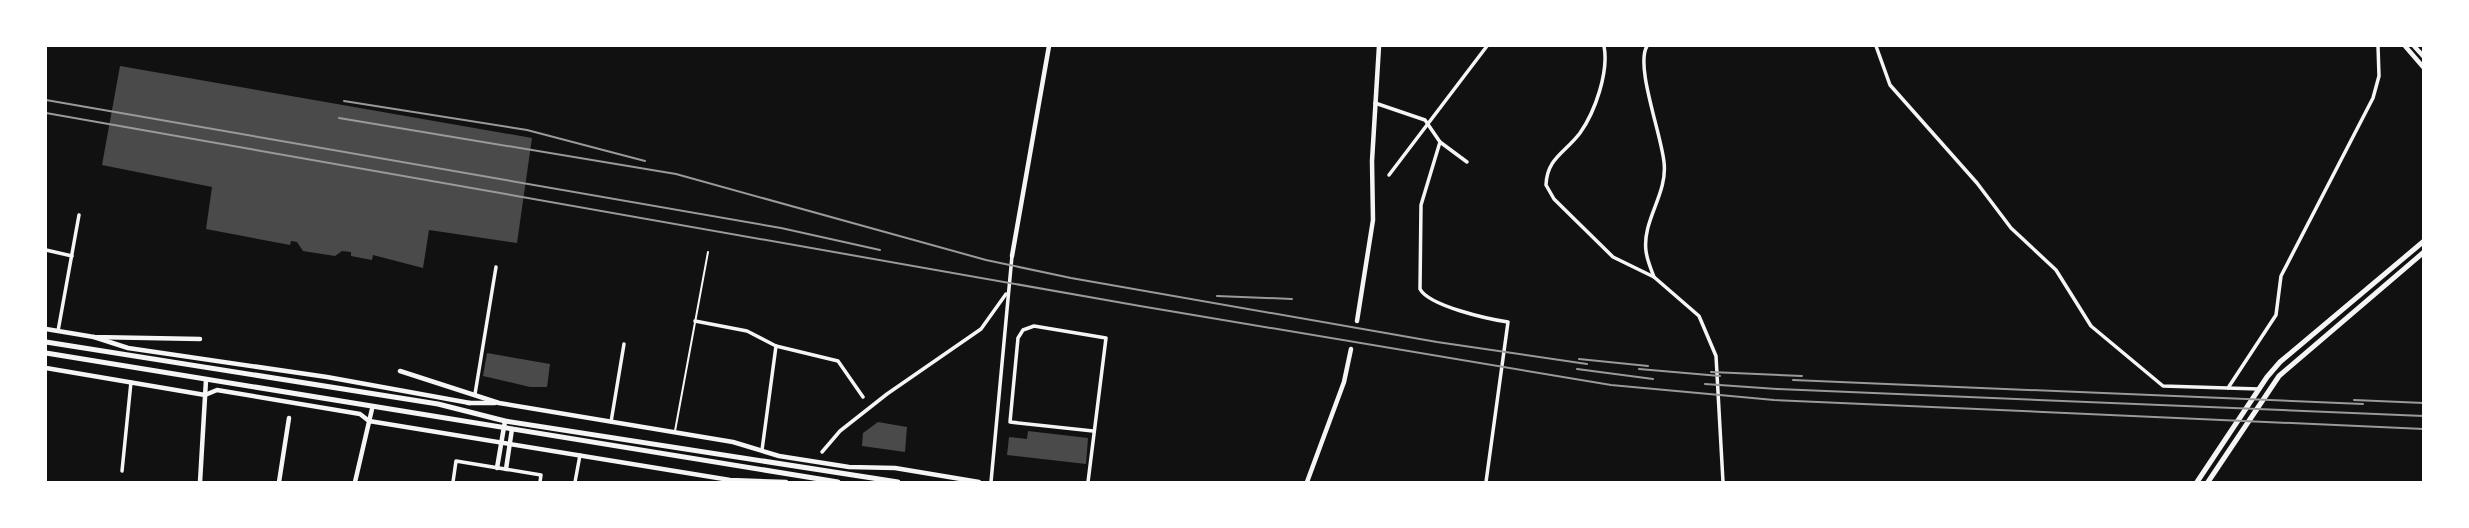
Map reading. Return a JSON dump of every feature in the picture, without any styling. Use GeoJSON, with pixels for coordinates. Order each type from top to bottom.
{"type":"FeatureCollection","features":[{"type":"Feature","properties":{"kind":"highway"},"geometry":{"type":"LineString","coordinates":[[2197,482],[2280,362],[2424,241]]}},
{"type":"Feature","properties":{"kind":"highway"},"geometry":{"type":"LineString","coordinates":[[2208,482],[2279,376],[2424,252]]}},
{"type":"Feature","properties":{"kind":"highway"},"geometry":{"type":"LineString","coordinates":[[46,342],[438,404],[505,421],[898,482]]}},
{"type":"Feature","properties":{"kind":"highway"},"geometry":{"type":"LineString","coordinates":[[46,353],[372,409],[838,482]]}},
{"type":"Feature","properties":{"kind":"street"},"geometry":{"type":"LineString","coordinates":[[991,482],[1006,294],[1049,46]]}},
{"type":"Feature","properties":{"kind":"street"},"geometry":{"type":"LineString","coordinates":[[1357,321],[1373,220],[1374,103],[1379,46]]}},
{"type":"Feature","properties":{"kind":"street"},"geometry":{"type":"LineString","coordinates":[[1389,175],[1398,159],[1429,126],[1487,46]]}},
{"type":"Feature","properties":{"kind":"street"},"geometry":{"type":"LineString","coordinates":[[1604,46],[1602,82],[1581,131],[1550,161],[1546,185],[1553,198],[1613,257],[1654,277],[1699,316],[1716,356],[1719,448],[1723,482]]}},
{"type":"Feature","properties":{"kind":"street"},"geometry":{"type":"LineString","coordinates":[[1647,46],[1641,65],[1658,126],[1665,166],[1662,191],[1647,236],[1646,252],[1654,277]]}},
{"type":"Feature","properties":{"kind":"street"},"geometry":{"type":"LineString","coordinates":[[1876,46],[1890,85],[1977,183],[2011,228],[2056,270],[2091,326],[2163,386],[2259,389]]}},
{"type":"Feature","properties":{"kind":"street"},"geometry":{"type":"LineString","coordinates":[[2228,388],[2276,315],[2281,276],[2373,98],[2379,76],[2378,46]]}},
{"type":"Feature","properties":{"kind":"street"},"geometry":{"type":"LineString","coordinates":[[2405,46],[2424,68]]}},
{"type":"Feature","properties":{"kind":"street"},"geometry":{"type":"LineString","coordinates":[[2414,46],[2424,57]]}},
{"type":"Feature","properties":{"kind":"street"},"geometry":{"type":"LineString","coordinates":[[1374,103],[1425,120],[1440,142],[1466,162]]}},
{"type":"Feature","properties":{"kind":"street"},"geometry":{"type":"LineString","coordinates":[[1440,142],[1421,205],[1420,289],[1427,298],[1488,319],[1508,322],[1486,482]]}},
{"type":"Feature","properties":{"kind":"street"},"geometry":{"type":"LineString","coordinates":[[58,331],[79,215]]}},
{"type":"Feature","properties":{"kind":"street"},"geometry":{"type":"LineString","coordinates":[[46,250],[72,256]]}},
{"type":"Feature","properties":{"kind":"street"},"geometry":{"type":"LineString","coordinates":[[475,394],[496,267]]}},
{"type":"Feature","properties":{"kind":"street"},"geometry":{"type":"LineString","coordinates":[[822,452],[840,431],[877,402],[981,329],[1006,294]]}},
{"type":"Feature","properties":{"kind":"street"},"geometry":{"type":"LineString","coordinates":[[695,321],[747,331],[776,346],[838,361],[863,397]]}},
{"type":"Feature","properties":{"kind":"street"},"geometry":{"type":"LineString","coordinates":[[1088,482],[1105,338],[1034,326],[1027,328],[1018,338],[1010,422],[1093,431]]}},
{"type":"Feature","properties":{"kind":"street"},"geometry":{"type":"LineString","coordinates":[[46,329],[94,337],[200,339]]}},
{"type":"Feature","properties":{"kind":"street"},"geometry":{"type":"LineString","coordinates":[[94,337],[128,348],[327,377],[470,403]]}},
{"type":"Feature","properties":{"kind":"street"},"geometry":{"type":"LineString","coordinates":[[611,422],[624,344]]}},
{"type":"Feature","properties":{"kind":"street"},"geometry":{"type":"LineString","coordinates":[[762,450],[776,346]]}},
{"type":"Feature","properties":{"kind":"street"},"geometry":{"type":"LineString","coordinates":[[1307,482],[1344,382],[1351,349]]}},
{"type":"Feature","properties":{"kind":"street"},"geometry":{"type":"LineString","coordinates":[[46,368],[205,395],[217,390],[360,414],[369,421],[730,480],[786,482]]}},
{"type":"Feature","properties":{"kind":"street"},"geometry":{"type":"LineString","coordinates":[[400,371],[499,403]]}},
{"type":"Feature","properties":{"kind":"street"},"geometry":{"type":"LineString","coordinates":[[200,482],[206,380]]}},
{"type":"Feature","properties":{"kind":"street"},"geometry":{"type":"LineString","coordinates":[[122,471],[131,382]]}},
{"type":"Feature","properties":{"kind":"street"},"geometry":{"type":"LineString","coordinates":[[438,404],[499,403],[675,432],[849,467],[895,468],[979,482]]}},
{"type":"Feature","properties":{"kind":"street"},"geometry":{"type":"LineString","coordinates":[[355,482],[372,409]]}},
{"type":"Feature","properties":{"kind":"street"},"geometry":{"type":"LineString","coordinates":[[279,482],[289,418]]}},
{"type":"Feature","properties":{"kind":"street"},"geometry":{"type":"LineString","coordinates":[[497,468],[505,421]]}},
{"type":"Feature","properties":{"kind":"street"},"geometry":{"type":"LineString","coordinates":[[506,469],[513,422]]}},
{"type":"Feature","properties":{"kind":"street"},"geometry":{"type":"LineString","coordinates":[[575,482],[580,455]]}},
{"type":"Feature","properties":{"kind":"street"},"geometry":{"type":"LineString","coordinates":[[453,482],[456,461],[541,475],[540,482]]}},
{"type":"Feature","properties":{"kind":"lane"},"geometry":{"type":"LineString","coordinates":[[675,432],[708,252]]}},
{"type":"Feature","properties":{"kind":"building"},"geometry":{"type":"Polygon","coordinates":[[[120,66],[532,138],[517,243],[429,230],[423,268],[373,255],[372,260],[351,256],[351,252],[342,251],[335,256],[303,251],[297,242],[291,241],[290,245],[206,229],[212,187],[102,165],[120,66]]]}},
{"type":"Feature","properties":{"kind":"building"},"geometry":{"type":"Polygon","coordinates":[[[487,353],[550,364],[547,387],[530,387],[483,376],[487,353]]]}},
{"type":"Feature","properties":{"kind":"building"},"geometry":{"type":"Polygon","coordinates":[[[878,422],[907,427],[905,452],[862,446],[863,433],[878,422]]]}},
{"type":"Feature","properties":{"kind":"building"},"geometry":{"type":"Polygon","coordinates":[[[1028,431],[1088,438],[1086,464],[1007,455],[1009,437],[1027,439],[1028,431]]]}},
{"type":"Feature","properties":{"kind":"railway"},"geometry":{"type":"LineString","coordinates":[[46,100],[781,228],[880,250]]}},
{"type":"Feature","properties":{"kind":"railway"},"geometry":{"type":"LineString","coordinates":[[344,101],[527,130],[645,161]]}},
{"type":"Feature","properties":{"kind":"railway"},"geometry":{"type":"LineString","coordinates":[[46,113],[1140,306],[1611,385],[1774,400],[2424,429]]}},
{"type":"Feature","properties":{"kind":"railway"},"geometry":{"type":"LineString","coordinates":[[339,118],[676,174],[986,260],[1071,278],[1437,342],[1587,364]]}},
{"type":"Feature","properties":{"kind":"railway"},"geometry":{"type":"LineString","coordinates":[[1217,296],[1292,299]]}},
{"type":"Feature","properties":{"kind":"railway"},"geometry":{"type":"LineString","coordinates":[[1579,359],[1648,366]]}},
{"type":"Feature","properties":{"kind":"railway"},"geometry":{"type":"LineString","coordinates":[[1577,369],[1653,379]]}},
{"type":"Feature","properties":{"kind":"railway"},"geometry":{"type":"LineString","coordinates":[[1639,369],[1720,376]]}},
{"type":"Feature","properties":{"kind":"railway"},"geometry":{"type":"LineString","coordinates":[[1711,372],[1802,376]]}},
{"type":"Feature","properties":{"kind":"railway"},"geometry":{"type":"LineString","coordinates":[[1793,380],[2363,404]]}},
{"type":"Feature","properties":{"kind":"railway"},"geometry":{"type":"LineString","coordinates":[[1705,384],[2424,416]]}},
{"type":"Feature","properties":{"kind":"railway"},"geometry":{"type":"LineString","coordinates":[[2354,400],[2424,403]]}}]}
